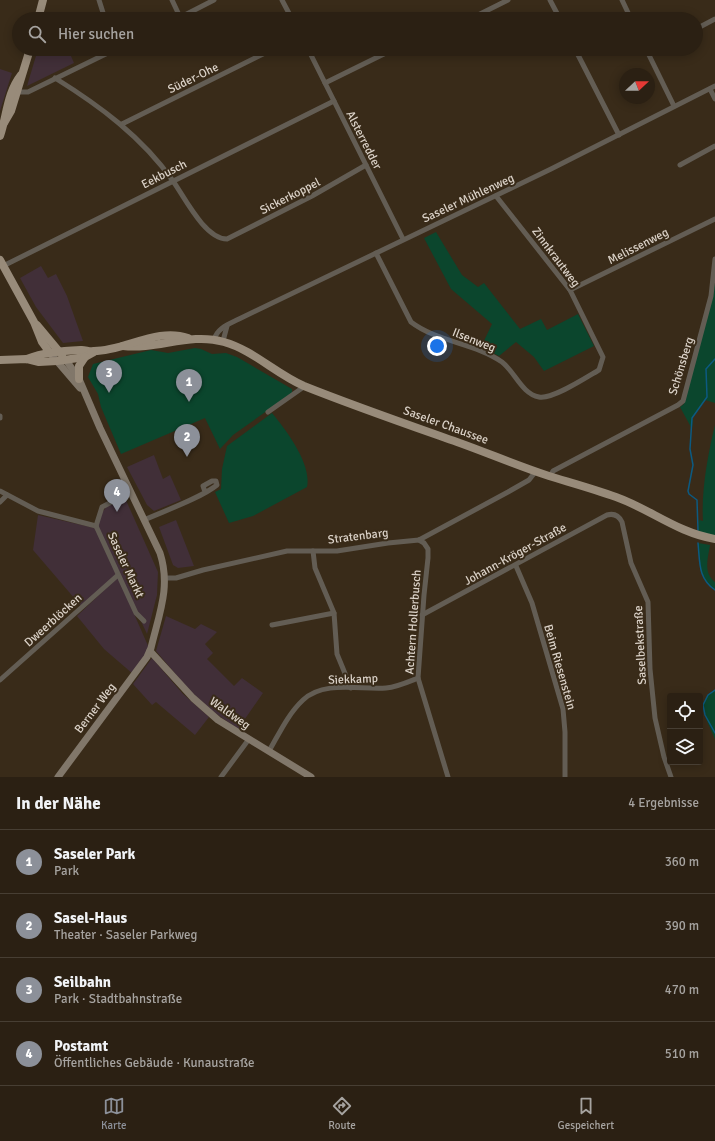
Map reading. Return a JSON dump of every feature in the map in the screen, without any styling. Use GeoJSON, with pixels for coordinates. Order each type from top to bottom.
{"type":"FeatureCollection","features":[{"type":"Feature","properties":{"kind":"main road"},"geometry":{"type":"LineString","coordinates":[[40,12],[43,0]]}},
{"type":"Feature","properties":{"kind":"main road"},"geometry":{"type":"LineString","coordinates":[[4,123],[9,117],[18,92],[21,74],[27,56]]}},
{"type":"Feature","properties":{"kind":"main road"},"geometry":{"type":"LineString","coordinates":[[0,136],[4,123],[3,107],[14,83],[21,74]]}},
{"type":"Feature","properties":{"kind":"main road"},"geometry":{"type":"LineString","coordinates":[[2,263],[34,322],[42,342],[87,398]]}},
{"type":"Feature","properties":{"kind":"main road"},"geometry":{"type":"LineString","coordinates":[[34,322],[66,360],[79,379],[87,398]]}},
{"type":"Feature","properties":{"kind":"main road","name":"Saseler Chaussee"},"geometry":{"type":"LineString","coordinates":[[0,360],[27,359],[39,362],[66,360],[85,357],[94,352],[123,346],[135,347],[178,342],[188,338],[223,341],[243,350],[305,386],[536,471],[626,501],[697,536],[715,539]]}},
{"type":"Feature","properties":{"kind":"main road","name":"Saseler Chaussee"},"geometry":{"type":"LineString","coordinates":[[27,359],[38,354],[83,350],[94,352]]}},
{"type":"Feature","properties":{"kind":"main road"},"geometry":{"type":"LineString","coordinates":[[79,379],[80,364],[85,357]]}},
{"type":"Feature","properties":{"kind":"main road","name":"Saseler Markt"},"geometry":{"type":"LineString","coordinates":[[87,398],[160,553],[165,578],[164,592],[150,651]]}},
{"type":"Feature","properties":{"kind":"main road","name":"Waldweg"},"geometry":{"type":"LineString","coordinates":[[150,651],[203,707],[249,739],[311,777]]}},
{"type":"Feature","properties":{"kind":"main road","name":"Berner Weg"},"geometry":{"type":"LineString","coordinates":[[58,777],[150,651]]}},
{"type":"Feature","properties":{"kind":"street"},"geometry":{"type":"LineString","coordinates":[[99,0],[103,12]]}},
{"type":"Feature","properties":{"kind":"street"},"geometry":{"type":"LineString","coordinates":[[172,0],[177,12]]}},
{"type":"Feature","properties":{"kind":"street"},"geometry":{"type":"LineString","coordinates":[[191,12],[214,0]]}},
{"type":"Feature","properties":{"kind":"street"},"geometry":{"type":"LineString","coordinates":[[282,0],[288,12]]}},
{"type":"Feature","properties":{"kind":"street"},"geometry":{"type":"LineString","coordinates":[[484,12],[508,0]]}},
{"type":"Feature","properties":{"kind":"street"},"geometry":{"type":"LineString","coordinates":[[550,0],[556,12]]}},
{"type":"Feature","properties":{"kind":"street"},"geometry":{"type":"LineString","coordinates":[[622,0],[628,12]]}},
{"type":"Feature","properties":{"kind":"street"},"geometry":{"type":"LineString","coordinates":[[703,25],[715,19]]}},
{"type":"Feature","properties":{"kind":"street"},"geometry":{"type":"LineString","coordinates":[[18,92],[28,92],[101,56]]}},
{"type":"Feature","properties":{"kind":"street","name":"Süder-Ohe"},"geometry":{"type":"LineString","coordinates":[[122,124],[259,56]]}},
{"type":"Feature","properties":{"kind":"street","name":"Alsterredder"},"geometry":{"type":"LineString","coordinates":[[312,56],[404,239]]}},
{"type":"Feature","properties":{"kind":"street"},"geometry":{"type":"LineString","coordinates":[[325,83],[380,56]]}},
{"type":"Feature","properties":{"kind":"street"},"geometry":{"type":"LineString","coordinates":[[579,56],[619,135]]}},
{"type":"Feature","properties":{"kind":"street"},"geometry":{"type":"LineString","coordinates":[[649,56],[674,106]]}},
{"type":"Feature","properties":{"kind":"street"},"geometry":{"type":"LineString","coordinates":[[55,78],[122,124],[149,151],[173,180]]}},
{"type":"Feature","properties":{"kind":"street"},"geometry":{"type":"LineString","coordinates":[[712,88],[715,99]]}},
{"type":"Feature","properties":{"kind":"street","name":"Saseler Mühlenweg"},"geometry":{"type":"LineString","coordinates":[[214,340],[217,332],[228,326],[404,239],[496,196],[712,88]]}},
{"type":"Feature","properties":{"kind":"street","name":"Eekbusch"},"geometry":{"type":"LineString","coordinates":[[2,263],[334,101]]}},
{"type":"Feature","properties":{"kind":"street"},"geometry":{"type":"LineString","coordinates":[[680,165],[715,146]]}},
{"type":"Feature","properties":{"kind":"street","name":"Sickerkoppel"},"geometry":{"type":"LineString","coordinates":[[173,180],[195,214],[209,231],[220,239],[227,239],[288,208],[366,165]]}},
{"type":"Feature","properties":{"kind":"street","name":"Zinnkrautweg"},"geometry":{"type":"LineString","coordinates":[[496,196],[570,290],[603,356]]}},
{"type":"Feature","properties":{"kind":"street","name":"Melissenweg"},"geometry":{"type":"LineString","coordinates":[[570,290],[715,218]]}},
{"type":"Feature","properties":{"kind":"street","name":"Ilsenweg"},"geometry":{"type":"LineString","coordinates":[[376,253],[411,322],[421,330],[482,352],[502,363],[527,392],[539,398],[551,395],[599,370],[603,356]]}},
{"type":"Feature","properties":{"kind":"street","name":"Schönsberg"},"geometry":{"type":"LineString","coordinates":[[550,476],[553,471],[683,401],[711,296],[715,259]]}},
{"type":"Feature","properties":{"kind":"street"},"geometry":{"type":"LineString","coordinates":[[223,341],[228,326]]}},
{"type":"Feature","properties":{"kind":"street"},"geometry":{"type":"LineString","coordinates":[[268,412],[305,386]]}},
{"type":"Feature","properties":{"kind":"street","name":"Stratenbarg"},"geometry":{"type":"LineString","coordinates":[[165,578],[176,578],[287,551],[337,551],[388,542],[419,540],[529,480],[536,471]]}},
{"type":"Feature","properties":{"kind":"street"},"geometry":{"type":"LineString","coordinates":[[0,491],[38,511],[96,526],[102,507],[131,492]]}},
{"type":"Feature","properties":{"kind":"street"},"geometry":{"type":"LineString","coordinates":[[144,520],[205,492]]}},
{"type":"Feature","properties":{"kind":"street"},"geometry":{"type":"LineString","coordinates":[[0,502],[7,495]]}},
{"type":"Feature","properties":{"kind":"street","name":"Johann-Kröger-Straße"},"geometry":{"type":"LineString","coordinates":[[422,615],[516,566],[607,515],[612,514],[618,517]]}},
{"type":"Feature","properties":{"kind":"street","name":"Saselbekstraße"},"geometry":{"type":"LineString","coordinates":[[618,517],[622,522],[633,570],[648,602],[650,669],[655,718],[664,757],[671,777]]}},
{"type":"Feature","properties":{"kind":"street","name":"Saseler Markt"},"geometry":{"type":"LineString","coordinates":[[96,526],[136,613]]}},
{"type":"Feature","properties":{"kind":"street","name":"Achtern Hollerbusch"},"geometry":{"type":"LineString","coordinates":[[419,540],[424,543],[428,549],[428,558],[422,615],[418,678],[448,777]]}},
{"type":"Feature","properties":{"kind":"street"},"geometry":{"type":"LineString","coordinates":[[313,550],[315,568],[334,613],[337,654],[351,688]]}},
{"type":"Feature","properties":{"kind":"street","name":"Beim Riesenstein"},"geometry":{"type":"LineString","coordinates":[[516,566],[532,603],[563,709],[566,732],[565,777]]}},
{"type":"Feature","properties":{"kind":"street","name":"Dweerblöcken"},"geometry":{"type":"LineString","coordinates":[[0,680],[118,575]]}},
{"type":"Feature","properties":{"kind":"street"},"geometry":{"type":"LineString","coordinates":[[272,625],[334,613]]}},
{"type":"Feature","properties":{"kind":"street","name":"Siekkamp"},"geometry":{"type":"LineString","coordinates":[[269,751],[291,714],[303,700],[314,692],[321,690],[351,688],[386,688],[418,678]]}},
{"type":"Feature","properties":{"kind":"street"},"geometry":{"type":"LineString","coordinates":[[221,777],[249,739]]}},
{"type":"Feature","properties":{"kind":"shaded area"},"geometry":{"type":"Polygon","coordinates":[[[36,56],[71,56],[74,63],[27,86],[36,56]]]}},
{"type":"Feature","properties":{"kind":"shaded area"},"geometry":{"type":"Polygon","coordinates":[[[0,69],[12,73],[0,111],[0,69]]]}},
{"type":"Feature","properties":{"kind":"shaded area"},"geometry":{"type":"Polygon","coordinates":[[[41,266],[48,278],[56,274],[67,296],[83,341],[63,343],[36,307],[20,278],[41,266]]]}},
{"type":"Feature","properties":{"kind":"shaded area"},"geometry":{"type":"Polygon","coordinates":[[[154,455],[163,479],[170,475],[181,500],[154,511],[147,505],[127,467],[154,455]]]}},
{"type":"Feature","properties":{"kind":"shaded area"},"geometry":{"type":"Polygon","coordinates":[[[125,498],[158,572],[157,595],[147,634],[97,527],[100,516],[106,507],[125,498]]]}},
{"type":"Feature","properties":{"kind":"shaded area"},"geometry":{"type":"Polygon","coordinates":[[[38,515],[95,528],[117,575],[81,606],[33,550],[38,515]]]}},
{"type":"Feature","properties":{"kind":"shaded area"},"geometry":{"type":"Polygon","coordinates":[[[176,520],[194,566],[178,568],[173,565],[159,527],[176,520]]]}},
{"type":"Feature","properties":{"kind":"shaded area"},"geometry":{"type":"Polygon","coordinates":[[[118,577],[149,648],[133,674],[104,649],[77,616],[118,577]]]}},
{"type":"Feature","properties":{"kind":"shaded area"},"geometry":{"type":"Polygon","coordinates":[[[166,616],[195,629],[201,624],[217,632],[205,644],[213,653],[207,659],[234,686],[242,678],[263,693],[238,729],[215,713],[189,690],[156,651],[166,616]]]}},
{"type":"Feature","properties":{"kind":"shaded area"},"geometry":{"type":"Polygon","coordinates":[[[152,658],[183,694],[209,717],[195,735],[156,702],[152,705],[133,684],[152,658]]]}},
{"type":"Feature","properties":{"kind":"green space"},"geometry":{"type":"Polygon","coordinates":[[[436,232],[462,275],[478,287],[484,283],[520,329],[541,319],[547,330],[578,314],[594,346],[544,371],[534,357],[516,342],[499,356],[481,347],[492,324],[451,289],[424,238],[436,232]]]}},
{"type":"Feature","properties":{"kind":"green space"},"geometry":{"type":"Polygon","coordinates":[[[715,282],[715,403],[705,400],[693,417],[692,429],[680,407],[684,404],[715,282]]]}},
{"type":"Feature","properties":{"kind":"green space"},"geometry":{"type":"Polygon","coordinates":[[[195,348],[212,354],[226,353],[237,357],[292,389],[292,393],[233,435],[220,449],[205,418],[121,454],[101,407],[98,394],[88,377],[93,364],[151,350],[168,353],[195,348]]]}},
{"type":"Feature","properties":{"kind":"green space"},"geometry":{"type":"Polygon","coordinates":[[[272,413],[291,438],[302,458],[308,478],[307,487],[253,516],[229,523],[215,492],[221,489],[222,469],[227,446],[272,413]]]}},
{"type":"Feature","properties":{"kind":"green space"},"geometry":{"type":"Polygon","coordinates":[[[715,425],[715,537],[698,533],[699,520],[703,521],[703,498],[706,473],[715,425]]]}},
{"type":"Feature","properties":{"kind":"green space"},"geometry":{"type":"Polygon","coordinates":[[[698,543],[710,545],[707,565],[709,574],[715,582],[715,590],[705,580],[701,570],[698,543]]]}},
{"type":"Feature","properties":{"kind":"green space"},"geometry":{"type":"Polygon","coordinates":[[[715,690],[715,739],[707,721],[703,705],[708,695],[715,690]]]}},
{"type":"Feature","properties":{"kind":"waterway"},"geometry":{"type":"LineString","coordinates":[[698,530],[697,500],[689,494],[688,491],[693,465],[690,449],[692,418],[707,397],[706,369],[715,359]]}},
{"type":"Feature","properties":{"kind":"waterway"},"geometry":{"type":"LineString","coordinates":[[698,543],[701,570],[705,580],[715,590]]}},
{"type":"Feature","properties":{"kind":"waterway"},"geometry":{"type":"LineString","coordinates":[[715,690],[708,695],[703,705],[705,715],[715,733]]}},
{"type":"Feature","properties":{"kind":"place","name":"Seilbahn"},"geometry":{"type":"Point","coordinates":[109,393]}},
{"type":"Feature","properties":{"kind":"place","name":"Saseler Park"},"geometry":{"type":"Point","coordinates":[189,402]}},
{"type":"Feature","properties":{"kind":"place","name":"Sasel-Haus"},"geometry":{"type":"Point","coordinates":[187,457]}},
{"type":"Feature","properties":{"kind":"place","name":"Postamt"},"geometry":{"type":"Point","coordinates":[117,512]}}]}
